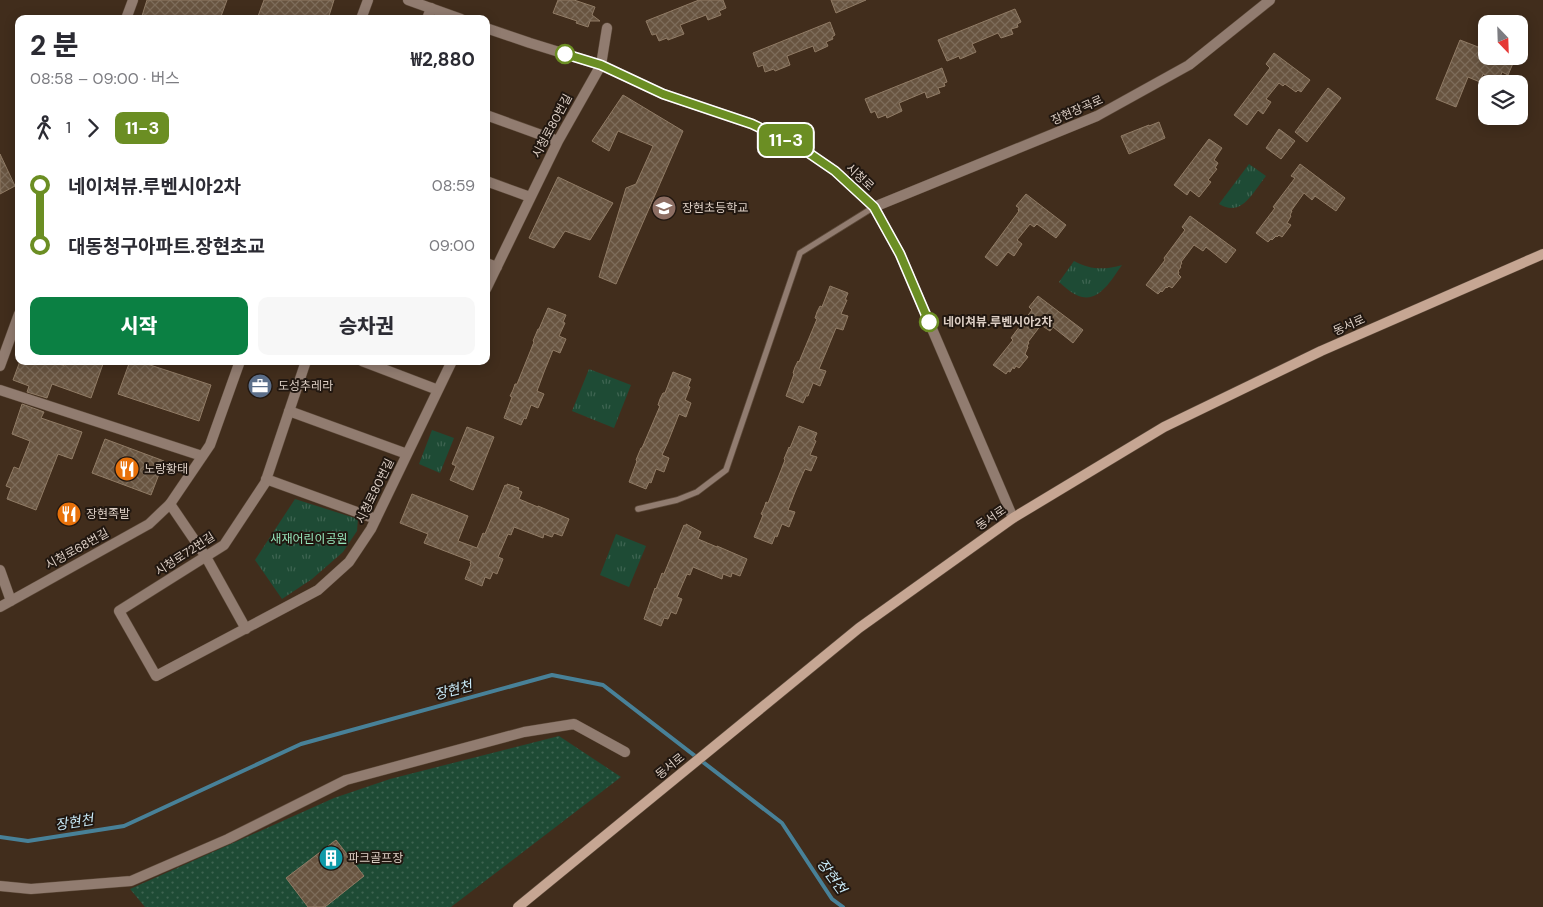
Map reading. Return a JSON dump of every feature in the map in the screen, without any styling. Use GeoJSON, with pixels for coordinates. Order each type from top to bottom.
{"type":"FeatureCollection","features":[{"type":"Feature","properties":{"kind":"main road","name":"동서로"},"geometry":{"type":"LineString","coordinates":[[518,907],[859,628],[1013,518],[1173,423],[1321,350],[1543,254]]}},
{"type":"Feature","properties":{"kind":"street"},"geometry":{"type":"LineString","coordinates":[[127,15],[133,0]]}},
{"type":"Feature","properties":{"kind":"street"},"geometry":{"type":"LineString","coordinates":[[362,15],[368,0]]}},
{"type":"Feature","properties":{"kind":"street"},"geometry":{"type":"LineString","coordinates":[[408,0],[450,15]]}},
{"type":"Feature","properties":{"kind":"street","name":"장현장곡로"},"geometry":{"type":"LineString","coordinates":[[874,207],[1097,116],[1188,65],[1270,0]]}},
{"type":"Feature","properties":{"kind":"street"},"geometry":{"type":"LineString","coordinates":[[428,15],[431,8]]}},
{"type":"Feature","properties":{"kind":"street","name":"시청로80번길"},"geometry":{"type":"LineString","coordinates":[[490,280],[558,141],[601,65],[607,28]]}},
{"type":"Feature","properties":{"kind":"street","name":"시청로"},"geometry":{"type":"LineString","coordinates":[[490,29],[601,65],[663,94],[752,124],[800,147],[835,171],[874,207],[900,254],[1013,518]]}},
{"type":"Feature","properties":{"kind":"street"},"geometry":{"type":"LineString","coordinates":[[490,117],[558,141]]}},
{"type":"Feature","properties":{"kind":"street"},"geometry":{"type":"LineString","coordinates":[[490,182],[530,197]]}},
{"type":"Feature","properties":{"kind":"street"},"geometry":{"type":"LineString","coordinates":[[490,265],[496,267]]}},
{"type":"Feature","properties":{"kind":"street"},"geometry":{"type":"LineString","coordinates":[[0,366],[15,325]]}},
{"type":"Feature","properties":{"kind":"street","name":"시청로68번길"},"geometry":{"type":"LineString","coordinates":[[0,607],[149,524],[170,504],[210,445],[239,365]]}},
{"type":"Feature","properties":{"kind":"street","name":"시청로72번길"},"geometry":{"type":"LineString","coordinates":[[156,676],[119,611],[224,545],[266,479],[305,365]]}},
{"type":"Feature","properties":{"kind":"street"},"geometry":{"type":"LineString","coordinates":[[372,365],[438,390]]}},
{"type":"Feature","properties":{"kind":"street","name":"시청로80번길"},"geometry":{"type":"LineString","coordinates":[[156,676],[318,590],[349,562],[376,519],[450,365]]}},
{"type":"Feature","properties":{"kind":"street"},"geometry":{"type":"LineString","coordinates":[[0,390],[202,456]]}},
{"type":"Feature","properties":{"kind":"street"},"geometry":{"type":"LineString","coordinates":[[289,411],[407,454]]}},
{"type":"Feature","properties":{"kind":"street"},"geometry":{"type":"LineString","coordinates":[[266,479],[376,519]]}},
{"type":"Feature","properties":{"kind":"street"},"geometry":{"type":"LineString","coordinates":[[170,504],[206,557],[246,629]]}},
{"type":"Feature","properties":{"kind":"street"},"geometry":{"type":"LineString","coordinates":[[0,570],[11,601]]}},
{"type":"Feature","properties":{"kind":"street"},"geometry":{"type":"LineString","coordinates":[[0,886],[30,889],[131,881],[228,839],[346,780],[524,732],[574,724],[625,752]]}},
{"type":"Feature","properties":{"kind":"lane"},"geometry":{"type":"LineString","coordinates":[[638,509],[677,500],[697,492],[726,470],[800,253],[874,207]]}},
{"type":"Feature","properties":{"kind":"green space"},"geometry":{"type":"Polygon","coordinates":[[[1249,164],[1266,176],[1241,206],[1234,208],[1219,204],[1249,164]]]}},
{"type":"Feature","properties":{"kind":"green space"},"geometry":{"type":"Polygon","coordinates":[[[1074,261],[1098,268],[1122,265],[1101,292],[1089,297],[1082,297],[1072,293],[1059,282],[1074,261]]]}},
{"type":"Feature","properties":{"kind":"green space"},"geometry":{"type":"Polygon","coordinates":[[[589,369],[631,385],[614,428],[572,411],[589,369]]]}},
{"type":"Feature","properties":{"kind":"green space"},"geometry":{"type":"Polygon","coordinates":[[[432,430],[454,438],[440,473],[419,464],[432,430]]]}},
{"type":"Feature","properties":{"kind":"green space","name":"새재어린이공원"},"geometry":{"type":"Polygon","coordinates":[[[295,499],[358,519],[357,531],[343,552],[312,579],[282,599],[255,560],[295,499]]]}},
{"type":"Feature","properties":{"kind":"green space"},"geometry":{"type":"Polygon","coordinates":[[[616,534],[646,546],[629,587],[600,575],[616,534]]]}},
{"type":"Feature","properties":{"kind":"green space"},"geometry":{"type":"Polygon","coordinates":[[[559,736],[621,777],[451,907],[145,907],[130,889],[334,798],[390,779],[559,736]]]}},
{"type":"Feature","properties":{"kind":"building"},"geometry":{"type":"Polygon","coordinates":[[[147,0],[227,0],[221,15],[142,15],[147,0]]]}},
{"type":"Feature","properties":{"kind":"building"},"geometry":{"type":"Polygon","coordinates":[[[264,0],[334,0],[329,15],[258,15],[264,0]]]}},
{"type":"Feature","properties":{"kind":"building"},"geometry":{"type":"Polygon","coordinates":[[[558,0],[574,0],[595,7],[592,15],[600,21],[590,21],[588,27],[553,13],[558,0]]]}},
{"type":"Feature","properties":{"kind":"building"},"geometry":{"type":"Polygon","coordinates":[[[699,0],[723,0],[726,8],[719,11],[721,15],[708,20],[706,15],[680,25],[684,34],[668,40],[667,38],[659,41],[656,34],[652,35],[646,21],[699,0]]]}},
{"type":"Feature","properties":{"kind":"building"},"geometry":{"type":"Polygon","coordinates":[[[831,0],[866,0],[836,13],[831,0]]]}},
{"type":"Feature","properties":{"kind":"building"},"geometry":{"type":"Polygon","coordinates":[[[1015,9],[1021,22],[1017,24],[1018,27],[1011,29],[1013,34],[1001,38],[998,33],[972,44],[976,52],[960,59],[959,56],[947,61],[938,40],[1015,9]]]}},
{"type":"Feature","properties":{"kind":"building"},"geometry":{"type":"Polygon","coordinates":[[[830,22],[835,35],[832,37],[833,39],[826,42],[828,46],[815,52],[813,46],[787,56],[790,65],[775,71],[774,69],[765,72],[763,65],[758,67],[753,53],[830,22]]]}},
{"type":"Feature","properties":{"kind":"building"},"geometry":{"type":"Polygon","coordinates":[[[1460,40],[1478,47],[1478,65],[1512,65],[1508,75],[1502,72],[1501,75],[1478,75],[1478,81],[1468,77],[1456,107],[1436,99],[1460,40]]]}},
{"type":"Feature","properties":{"kind":"building"},"geometry":{"type":"Polygon","coordinates":[[[1274,53],[1310,80],[1301,92],[1298,90],[1296,92],[1285,84],[1283,86],[1279,83],[1266,99],[1271,102],[1263,114],[1258,110],[1247,125],[1234,115],[1270,68],[1266,64],[1274,53]]]}},
{"type":"Feature","properties":{"kind":"building"},"geometry":{"type":"Polygon","coordinates":[[[942,68],[947,82],[944,83],[945,86],[938,88],[940,93],[927,98],[925,92],[899,103],[902,111],[887,118],[886,115],[878,118],[875,111],[871,113],[865,99],[942,68]]]}},
{"type":"Feature","properties":{"kind":"building"},"geometry":{"type":"Polygon","coordinates":[[[1328,88],[1341,98],[1307,142],[1295,132],[1328,88]]]}},
{"type":"Feature","properties":{"kind":"building","name":"장현초등학교"},"geometry":{"type":"Polygon","coordinates":[[[623,95],[683,131],[616,284],[599,277],[626,188],[636,184],[653,146],[618,131],[609,151],[592,141],[623,95]]]}},
{"type":"Feature","properties":{"kind":"building"},"geometry":{"type":"Polygon","coordinates":[[[1159,122],[1165,138],[1129,154],[1121,136],[1159,122]]]}},
{"type":"Feature","properties":{"kind":"building"},"geometry":{"type":"Polygon","coordinates":[[[1279,129],[1295,141],[1281,159],[1266,148],[1279,129]]]}},
{"type":"Feature","properties":{"kind":"building"},"geometry":{"type":"Polygon","coordinates":[[[1209,139],[1222,148],[1214,160],[1218,163],[1215,168],[1217,169],[1208,180],[1211,182],[1199,197],[1190,190],[1187,195],[1174,185],[1209,139]]]}},
{"type":"Feature","properties":{"kind":"building"},"geometry":{"type":"Polygon","coordinates":[[[0,154],[15,186],[0,194],[0,154]]]}},
{"type":"Feature","properties":{"kind":"building"},"geometry":{"type":"Polygon","coordinates":[[[1300,164],[1345,198],[1336,211],[1315,196],[1312,200],[1304,193],[1291,211],[1291,216],[1287,223],[1291,225],[1282,237],[1276,236],[1268,242],[1256,233],[1295,178],[1291,176],[1300,164]]]}},
{"type":"Feature","properties":{"kind":"building"},"geometry":{"type":"Polygon","coordinates":[[[558,177],[613,203],[590,240],[565,231],[554,248],[529,238],[558,177]]]}},
{"type":"Feature","properties":{"kind":"building"},"geometry":{"type":"Polygon","coordinates":[[[1026,194],[1066,225],[1056,238],[1037,224],[1034,227],[1030,224],[1017,240],[1022,244],[1014,256],[1008,252],[997,266],[985,257],[1019,211],[1019,208],[1016,206],[1026,194]]]}},
{"type":"Feature","properties":{"kind":"building"},"geometry":{"type":"Polygon","coordinates":[[[1190,216],[1236,250],[1226,263],[1206,247],[1203,251],[1194,245],[1181,262],[1178,274],[1181,277],[1172,288],[1166,287],[1158,294],[1146,285],[1185,230],[1182,227],[1190,216]]]}},
{"type":"Feature","properties":{"kind":"building"},"geometry":{"type":"Polygon","coordinates":[[[830,286],[848,293],[841,314],[848,316],[843,330],[836,328],[819,369],[826,371],[820,386],[813,383],[803,403],[786,396],[795,367],[799,362],[817,319],[815,318],[817,312],[820,306],[822,307],[830,286]]]}},
{"type":"Feature","properties":{"kind":"building"},"geometry":{"type":"Polygon","coordinates":[[[1038,296],[1083,330],[1073,343],[1053,327],[1050,331],[1041,325],[1028,342],[1025,354],[1028,357],[1019,368],[1016,366],[1014,369],[1013,367],[1006,374],[993,365],[1013,340],[1011,338],[1032,310],[1029,307],[1038,296]]]}},
{"type":"Feature","properties":{"kind":"building"},"geometry":{"type":"Polygon","coordinates":[[[548,308],[566,315],[563,322],[565,323],[559,336],[566,339],[560,353],[553,350],[544,372],[537,391],[544,394],[538,408],[531,405],[526,419],[524,418],[521,425],[504,418],[512,397],[510,396],[515,384],[517,384],[548,308]]]}},
{"type":"Feature","properties":{"kind":"building"},"geometry":{"type":"Polygon","coordinates":[[[19,365],[103,365],[91,398],[52,384],[47,398],[27,392],[29,386],[13,380],[19,365]]]}},
{"type":"Feature","properties":{"kind":"building"},"geometry":{"type":"Polygon","coordinates":[[[129,365],[150,365],[211,385],[199,421],[118,394],[129,365]]]}},
{"type":"Feature","properties":{"kind":"building"},"geometry":{"type":"Polygon","coordinates":[[[673,372],[691,379],[685,400],[691,403],[686,417],[679,414],[662,455],[669,458],[664,472],[656,469],[651,483],[649,482],[646,489],[629,482],[636,460],[660,406],[658,405],[660,399],[663,393],[665,393],[673,372]]]}},
{"type":"Feature","properties":{"kind":"building"},"geometry":{"type":"Polygon","coordinates":[[[22,404],[44,412],[41,418],[82,432],[72,459],[58,454],[36,510],[7,499],[11,488],[6,486],[14,467],[19,469],[30,441],[12,434],[22,404]]]}},
{"type":"Feature","properties":{"kind":"building"},"geometry":{"type":"Polygon","coordinates":[[[799,426],[817,433],[810,455],[817,457],[811,471],[805,469],[795,492],[788,510],[795,512],[789,527],[782,524],[772,544],[754,537],[763,515],[761,514],[766,502],[768,503],[784,459],[799,426]]]}},
{"type":"Feature","properties":{"kind":"building"},"geometry":{"type":"Polygon","coordinates":[[[467,427],[494,437],[473,490],[450,480],[456,466],[452,464],[467,427]]]}},
{"type":"Feature","properties":{"kind":"building"},"geometry":{"type":"Polygon","coordinates":[[[105,439],[164,461],[151,495],[92,473],[105,439]]]}},
{"type":"Feature","properties":{"kind":"building"},"geometry":{"type":"Polygon","coordinates":[[[507,484],[519,488],[518,490],[522,492],[519,499],[569,519],[562,536],[554,533],[552,537],[544,534],[543,538],[514,527],[511,535],[508,534],[498,557],[503,559],[497,574],[493,572],[490,579],[485,577],[482,586],[465,579],[471,561],[424,543],[428,534],[400,523],[412,494],[468,516],[458,541],[477,548],[507,484]]]}},
{"type":"Feature","properties":{"kind":"building"},"geometry":{"type":"Polygon","coordinates":[[[686,524],[701,532],[698,539],[747,559],[740,576],[732,573],[731,577],[723,574],[722,579],[693,567],[690,575],[687,574],[677,597],[682,599],[676,614],[671,612],[668,619],[664,618],[661,626],[644,619],[655,588],[662,573],[664,574],[686,524]]]}},
{"type":"Feature","properties":{"kind":"building","name":"파크골프장"},"geometry":{"type":"Polygon","coordinates":[[[336,840],[364,876],[325,907],[308,907],[286,878],[336,840]]]}},
{"type":"Feature","properties":{"kind":"waterway","name":"장현천"},"geometry":{"type":"LineString","coordinates":[[0,837],[28,841],[124,826],[301,744],[552,675],[603,685],[782,823],[832,899],[843,907]]}},
{"type":"Feature","properties":{"kind":"bus line","name":"11-3"},"geometry":{"type":"LineString","coordinates":[[565,54],[601,65],[663,94],[752,124],[800,147],[835,171],[874,207],[900,254],[929,322]]}},
{"type":"Feature","properties":{"kind":"place","name":"장현초등학교"},"geometry":{"type":"Point","coordinates":[664,208]}},
{"type":"Feature","properties":{"kind":"place","name":"네이쳐뷰.루벤시아2차"},"geometry":{"type":"Point","coordinates":[929,322]}},
{"type":"Feature","properties":{"kind":"place","name":"도성추레라"},"geometry":{"type":"Point","coordinates":[260,386]}},
{"type":"Feature","properties":{"kind":"place","name":"노랑황태"},"geometry":{"type":"Point","coordinates":[127,469]}},
{"type":"Feature","properties":{"kind":"place","name":"장현족발"},"geometry":{"type":"Point","coordinates":[69,514]}},
{"type":"Feature","properties":{"kind":"place","name":"파크골프장"},"geometry":{"type":"Point","coordinates":[331,858]}}]}
